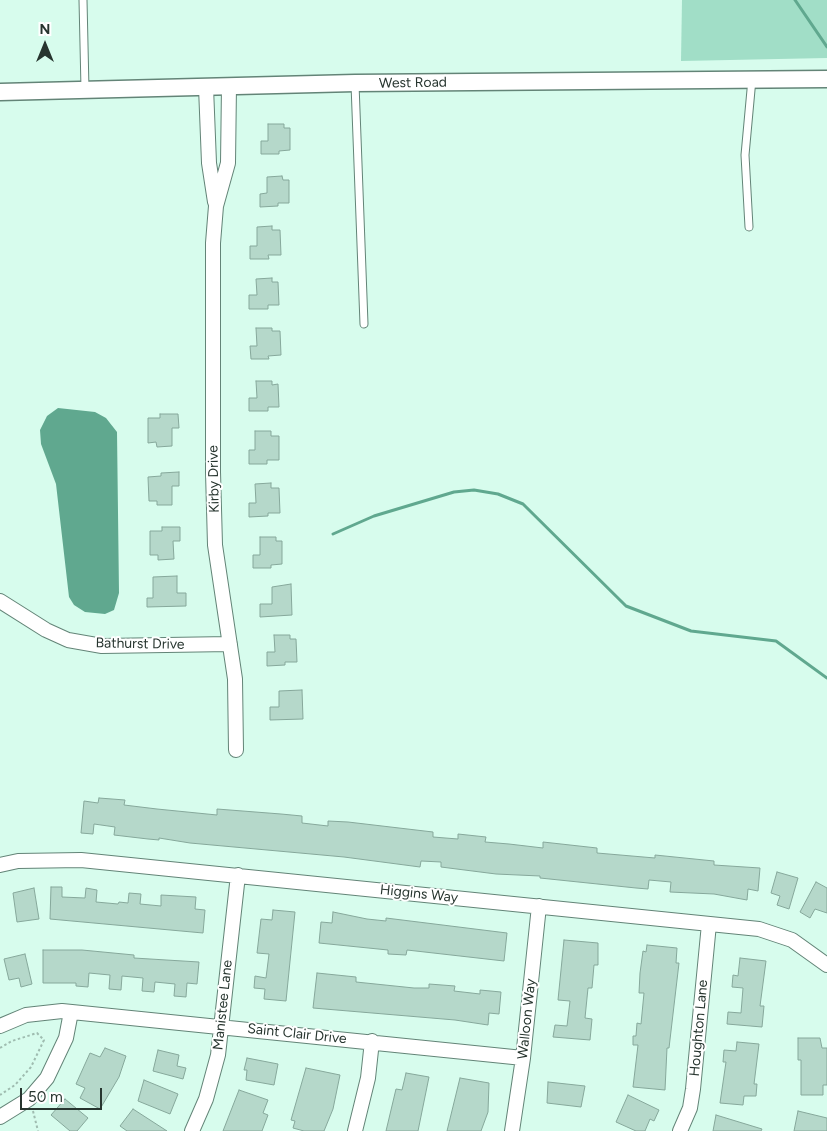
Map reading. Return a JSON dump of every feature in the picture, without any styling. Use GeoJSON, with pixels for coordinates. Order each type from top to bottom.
{"type":"FeatureCollection","features":[{"type":"Feature","properties":{"kind":"street","name":"West Road"},"geometry":{"type":"LineString","coordinates":[[0,92],[355,83],[827,78]]}},
{"type":"Feature","properties":{"kind":"street","name":"Kirby Drive"},"geometry":{"type":"LineString","coordinates":[[216,206],[228,163],[229,86]]}},
{"type":"Feature","properties":{"kind":"street","name":"Kirby Drive"},"geometry":{"type":"LineString","coordinates":[[206,87],[209,163],[216,206],[213,261],[214,545],[235,679],[236,750]]}},
{"type":"Feature","properties":{"kind":"street","name":"Bathurst Drive"},"geometry":{"type":"LineString","coordinates":[[0,601],[46,630],[76,641],[102,646],[230,644]]}},
{"type":"Feature","properties":{"kind":"street","name":"Higgins Way"},"geometry":{"type":"LineString","coordinates":[[0,865],[18,861],[81,860],[759,929],[784,936],[809,950],[827,965]]}},
{"type":"Feature","properties":{"kind":"street","name":"Manistee Lane"},"geometry":{"type":"LineString","coordinates":[[192,1131],[213,1080],[222,1027],[238,875]]}},
{"type":"Feature","properties":{"kind":"street","name":"Walloon Way"},"geometry":{"type":"LineString","coordinates":[[512,1131],[524,1058],[539,906]]}},
{"type":"Feature","properties":{"kind":"street","name":"Houghton Lane"},"geometry":{"type":"LineString","coordinates":[[680,1131],[690,1108],[693,1089],[709,924]]}},
{"type":"Feature","properties":{"kind":"street","name":"Saint Clair Drive"},"geometry":{"type":"LineString","coordinates":[[0,1026],[38,1012],[71,1012],[524,1058]]}},
{"type":"Feature","properties":{"kind":"street"},"geometry":{"type":"LineString","coordinates":[[0,1117],[29,1099],[47,1078],[59,1057],[66,1038],[71,1012]]}},
{"type":"Feature","properties":{"kind":"street"},"geometry":{"type":"LineString","coordinates":[[355,1131],[368,1078],[372,1042]]}},
{"type":"Feature","properties":{"kind":"lane"},"geometry":{"type":"LineString","coordinates":[[82,0],[85,90]]}},
{"type":"Feature","properties":{"kind":"lane"},"geometry":{"type":"LineString","coordinates":[[749,228],[745,155],[752,78]]}},
{"type":"Feature","properties":{"kind":"lane"},"geometry":{"type":"LineString","coordinates":[[355,83],[364,324]]}},
{"type":"Feature","properties":{"kind":"path"},"geometry":{"type":"LineString","coordinates":[[0,1048],[12,1041],[37,1033],[44,1040],[31,1066],[15,1085],[0,1095]]}},
{"type":"Feature","properties":{"kind":"path"},"geometry":{"type":"LineString","coordinates":[[29,1099],[38,1131]]}},
{"type":"Feature","properties":{"kind":"shaded area"},"geometry":{"type":"Polygon","coordinates":[[[682,0],[827,0],[827,58],[681,61],[682,0]]]}},
{"type":"Feature","properties":{"kind":"shaded area"},"geometry":{"type":"Polygon","coordinates":[[[58,408],[95,412],[106,418],[117,432],[119,593],[114,610],[105,614],[85,612],[74,605],[69,597],[56,484],[41,444],[40,430],[47,416],[58,408]]]}},
{"type":"Feature","properties":{"kind":"building"},"geometry":{"type":"Polygon","coordinates":[[[268,124],[284,124],[284,128],[290,128],[290,150],[279,151],[279,154],[261,154],[261,141],[268,141],[268,124]]]}},
{"type":"Feature","properties":{"kind":"building"},"geometry":{"type":"Polygon","coordinates":[[[282,176],[283,180],[289,180],[289,203],[278,203],[278,206],[260,207],[260,194],[267,193],[267,177],[282,176]]]}},
{"type":"Feature","properties":{"kind":"building"},"geometry":{"type":"Polygon","coordinates":[[[272,226],[272,230],[280,230],[281,255],[268,255],[269,259],[250,259],[250,246],[257,246],[257,227],[272,226]]]}},
{"type":"Feature","properties":{"kind":"building"},"geometry":{"type":"Polygon","coordinates":[[[272,278],[272,282],[278,282],[279,305],[268,305],[268,309],[249,309],[249,295],[257,295],[256,279],[272,278]]]}},
{"type":"Feature","properties":{"kind":"building"},"geometry":{"type":"Polygon","coordinates":[[[256,328],[272,328],[272,331],[280,331],[281,355],[268,356],[269,359],[251,359],[250,346],[257,346],[256,328]]]}},
{"type":"Feature","properties":{"kind":"building"},"geometry":{"type":"Polygon","coordinates":[[[256,381],[272,381],[272,385],[278,384],[279,407],[268,407],[268,411],[249,411],[249,398],[257,398],[256,381]]]}},
{"type":"Feature","properties":{"kind":"building"},"geometry":{"type":"Polygon","coordinates":[[[160,414],[178,414],[179,428],[172,428],[172,446],[157,447],[156,442],[148,443],[148,418],[160,418],[160,414]]]}},
{"type":"Feature","properties":{"kind":"building"},"geometry":{"type":"Polygon","coordinates":[[[255,431],[271,431],[271,436],[279,436],[279,460],[267,460],[267,464],[249,464],[249,450],[255,450],[255,431]]]}},
{"type":"Feature","properties":{"kind":"building"},"geometry":{"type":"Polygon","coordinates":[[[179,472],[179,486],[172,486],[172,505],[157,505],[157,501],[149,501],[148,477],[161,476],[161,473],[179,472]]]}},
{"type":"Feature","properties":{"kind":"building"},"geometry":{"type":"Polygon","coordinates":[[[271,483],[271,488],[279,488],[280,513],[268,513],[268,516],[249,517],[249,503],[256,503],[255,484],[271,483]]]}},
{"type":"Feature","properties":{"kind":"building"},"geometry":{"type":"Polygon","coordinates":[[[162,527],[180,527],[180,541],[173,541],[174,559],[158,560],[158,555],[150,555],[150,531],[162,531],[162,527]]]}},
{"type":"Feature","properties":{"kind":"building"},"geometry":{"type":"Polygon","coordinates":[[[260,537],[276,537],[276,541],[282,541],[282,564],[271,565],[271,568],[253,568],[253,555],[260,555],[260,537]]]}},
{"type":"Feature","properties":{"kind":"building"},"geometry":{"type":"Polygon","coordinates":[[[177,576],[177,593],[186,593],[186,606],[147,607],[147,598],[153,598],[153,577],[177,576]]]}},
{"type":"Feature","properties":{"kind":"building"},"geometry":{"type":"Polygon","coordinates":[[[291,584],[292,615],[260,617],[260,604],[272,604],[272,587],[291,584]]]}},
{"type":"Feature","properties":{"kind":"building"},"geometry":{"type":"Polygon","coordinates":[[[274,635],[290,635],[290,639],[296,639],[297,662],[285,662],[285,665],[267,666],[267,652],[275,652],[274,635]]]}},
{"type":"Feature","properties":{"kind":"building"},"geometry":{"type":"Polygon","coordinates":[[[302,690],[303,719],[270,720],[270,707],[279,707],[279,691],[302,690]]]}},
{"type":"Feature","properties":{"kind":"building"},"geometry":{"type":"Polygon","coordinates":[[[99,798],[125,800],[124,805],[157,809],[217,815],[217,809],[281,814],[302,816],[302,823],[328,826],[328,821],[348,822],[433,832],[433,837],[458,839],[458,834],[486,837],[485,842],[543,848],[543,842],[597,848],[597,853],[655,858],[655,855],[714,861],[714,865],[760,868],[758,891],[748,889],[747,900],[714,894],[670,892],[671,882],[649,880],[648,889],[540,878],[540,876],[496,874],[441,867],[441,862],[421,861],[420,867],[344,857],[114,835],[115,827],[94,824],[93,834],[81,833],[84,801],[98,803],[99,798]]]}},
{"type":"Feature","properties":{"kind":"building"},"geometry":{"type":"Polygon","coordinates":[[[777,872],[798,878],[789,909],[777,905],[780,896],[771,893],[777,872]]]}},
{"type":"Feature","properties":{"kind":"building"},"geometry":{"type":"Polygon","coordinates":[[[816,882],[827,888],[827,913],[815,909],[810,918],[800,912],[816,882]]]}},
{"type":"Feature","properties":{"kind":"building"},"geometry":{"type":"Polygon","coordinates":[[[51,887],[62,887],[62,897],[85,898],[86,888],[97,890],[96,902],[118,904],[119,902],[128,903],[129,893],[141,894],[140,904],[161,906],[161,895],[196,897],[195,909],[205,910],[203,933],[50,919],[51,887]]]}},
{"type":"Feature","properties":{"kind":"building"},"geometry":{"type":"Polygon","coordinates":[[[34,888],[39,919],[17,922],[13,893],[34,888]]]}},
{"type":"Feature","properties":{"kind":"building"},"geometry":{"type":"Polygon","coordinates":[[[273,910],[295,912],[286,1001],[264,999],[265,989],[254,988],[255,976],[266,978],[269,954],[257,953],[261,919],[272,920],[273,910]]]}},
{"type":"Feature","properties":{"kind":"building"},"geometry":{"type":"Polygon","coordinates":[[[333,912],[367,919],[386,921],[386,918],[507,933],[504,961],[407,950],[406,955],[388,954],[388,950],[319,943],[321,922],[332,923],[333,912]]]}},
{"type":"Feature","properties":{"kind":"building"},"geometry":{"type":"Polygon","coordinates":[[[564,940],[598,943],[598,965],[594,965],[592,988],[588,988],[585,1018],[592,1019],[590,1040],[553,1037],[555,1025],[567,1026],[570,1001],[558,1000],[564,940]]]}},
{"type":"Feature","properties":{"kind":"building"},"geometry":{"type":"Polygon","coordinates":[[[647,945],[677,948],[676,963],[679,963],[669,1048],[667,1048],[665,1090],[633,1087],[638,1045],[633,1045],[633,1036],[636,1036],[637,1023],[641,1024],[644,993],[639,993],[640,973],[643,951],[646,952],[647,945]]]}},
{"type":"Feature","properties":{"kind":"building"},"geometry":{"type":"Polygon","coordinates":[[[43,950],[82,950],[134,955],[134,958],[199,962],[197,984],[187,983],[186,997],[174,996],[175,984],[155,982],[154,992],[142,991],[143,978],[122,976],[121,990],[109,989],[110,975],[89,973],[88,987],[76,986],[76,983],[43,983],[43,950]]]}},
{"type":"Feature","properties":{"kind":"building"},"geometry":{"type":"Polygon","coordinates":[[[25,954],[32,984],[21,987],[19,978],[9,980],[4,959],[25,954]]]}},
{"type":"Feature","properties":{"kind":"building"},"geometry":{"type":"Polygon","coordinates":[[[740,958],[766,961],[760,1006],[764,1006],[762,1027],[727,1024],[728,1012],[741,1013],[743,988],[732,987],[733,975],[738,976],[740,958]]]}},
{"type":"Feature","properties":{"kind":"building"},"geometry":{"type":"Polygon","coordinates":[[[317,973],[356,977],[356,982],[414,988],[429,988],[429,984],[455,986],[454,991],[480,994],[480,990],[501,992],[499,1014],[489,1013],[488,1025],[455,1020],[313,1008],[317,973]]]}},
{"type":"Feature","properties":{"kind":"building"},"geometry":{"type":"Polygon","coordinates":[[[798,1038],[820,1038],[822,1048],[827,1048],[827,1085],[823,1085],[823,1095],[801,1095],[801,1060],[798,1060],[798,1038]]]}},
{"type":"Feature","properties":{"kind":"building"},"geometry":{"type":"Polygon","coordinates":[[[737,1042],[759,1044],[754,1084],[757,1084],[756,1096],[744,1096],[743,1105],[720,1103],[726,1062],[723,1062],[724,1050],[736,1051],[737,1042]]]}},
{"type":"Feature","properties":{"kind":"building"},"geometry":{"type":"Polygon","coordinates":[[[105,1048],[126,1056],[119,1077],[100,1109],[80,1098],[85,1088],[76,1084],[90,1053],[100,1057],[105,1048]]]}},
{"type":"Feature","properties":{"kind":"building"},"geometry":{"type":"Polygon","coordinates":[[[158,1050],[179,1055],[177,1066],[186,1068],[183,1079],[153,1071],[158,1050]]]}},
{"type":"Feature","properties":{"kind":"building"},"geometry":{"type":"Polygon","coordinates":[[[247,1058],[278,1064],[274,1085],[246,1080],[247,1070],[244,1070],[247,1058]]]}},
{"type":"Feature","properties":{"kind":"building"},"geometry":{"type":"Polygon","coordinates":[[[306,1068],[340,1075],[333,1109],[324,1131],[304,1131],[293,1128],[295,1121],[291,1120],[306,1068]]]}},
{"type":"Feature","properties":{"kind":"building"},"geometry":{"type":"Polygon","coordinates":[[[406,1073],[429,1077],[418,1131],[386,1131],[396,1089],[402,1090],[406,1073]]]}},
{"type":"Feature","properties":{"kind":"building"},"geometry":{"type":"Polygon","coordinates":[[[460,1078],[489,1083],[488,1112],[481,1131],[447,1131],[460,1078]]]}},
{"type":"Feature","properties":{"kind":"building"},"geometry":{"type":"Polygon","coordinates":[[[144,1080],[178,1094],[170,1114],[138,1101],[144,1080]]]}},
{"type":"Feature","properties":{"kind":"building"},"geometry":{"type":"Polygon","coordinates":[[[548,1082],[585,1086],[581,1107],[547,1103],[548,1082]]]}},
{"type":"Feature","properties":{"kind":"building"},"geometry":{"type":"Polygon","coordinates":[[[239,1090],[268,1100],[263,1113],[268,1115],[262,1131],[223,1131],[239,1090]]]}},
{"type":"Feature","properties":{"kind":"building"},"geometry":{"type":"Polygon","coordinates":[[[628,1095],[659,1110],[654,1121],[650,1119],[645,1131],[636,1131],[616,1122],[628,1095]]]}},
{"type":"Feature","properties":{"kind":"building"},"geometry":{"type":"Polygon","coordinates":[[[65,1099],[88,1118],[77,1131],[70,1131],[51,1115],[65,1099]]]}},
{"type":"Feature","properties":{"kind":"building"},"geometry":{"type":"Polygon","coordinates":[[[133,1109],[167,1131],[127,1131],[120,1126],[133,1109]]]}},
{"type":"Feature","properties":{"kind":"building"},"geometry":{"type":"Polygon","coordinates":[[[798,1111],[827,1118],[827,1131],[794,1131],[798,1111]]]}},
{"type":"Feature","properties":{"kind":"building"},"geometry":{"type":"Polygon","coordinates":[[[716,1115],[762,1129],[761,1131],[713,1131],[716,1115]]]}},
{"type":"Feature","properties":{"kind":"waterway"},"geometry":{"type":"LineString","coordinates":[[795,0],[827,47]]}},
{"type":"Feature","properties":{"kind":"waterway"},"geometry":{"type":"LineString","coordinates":[[333,534],[374,516],[454,492],[474,490],[498,494],[523,504],[626,606],[691,631],[776,641],[827,678]]}}]}
